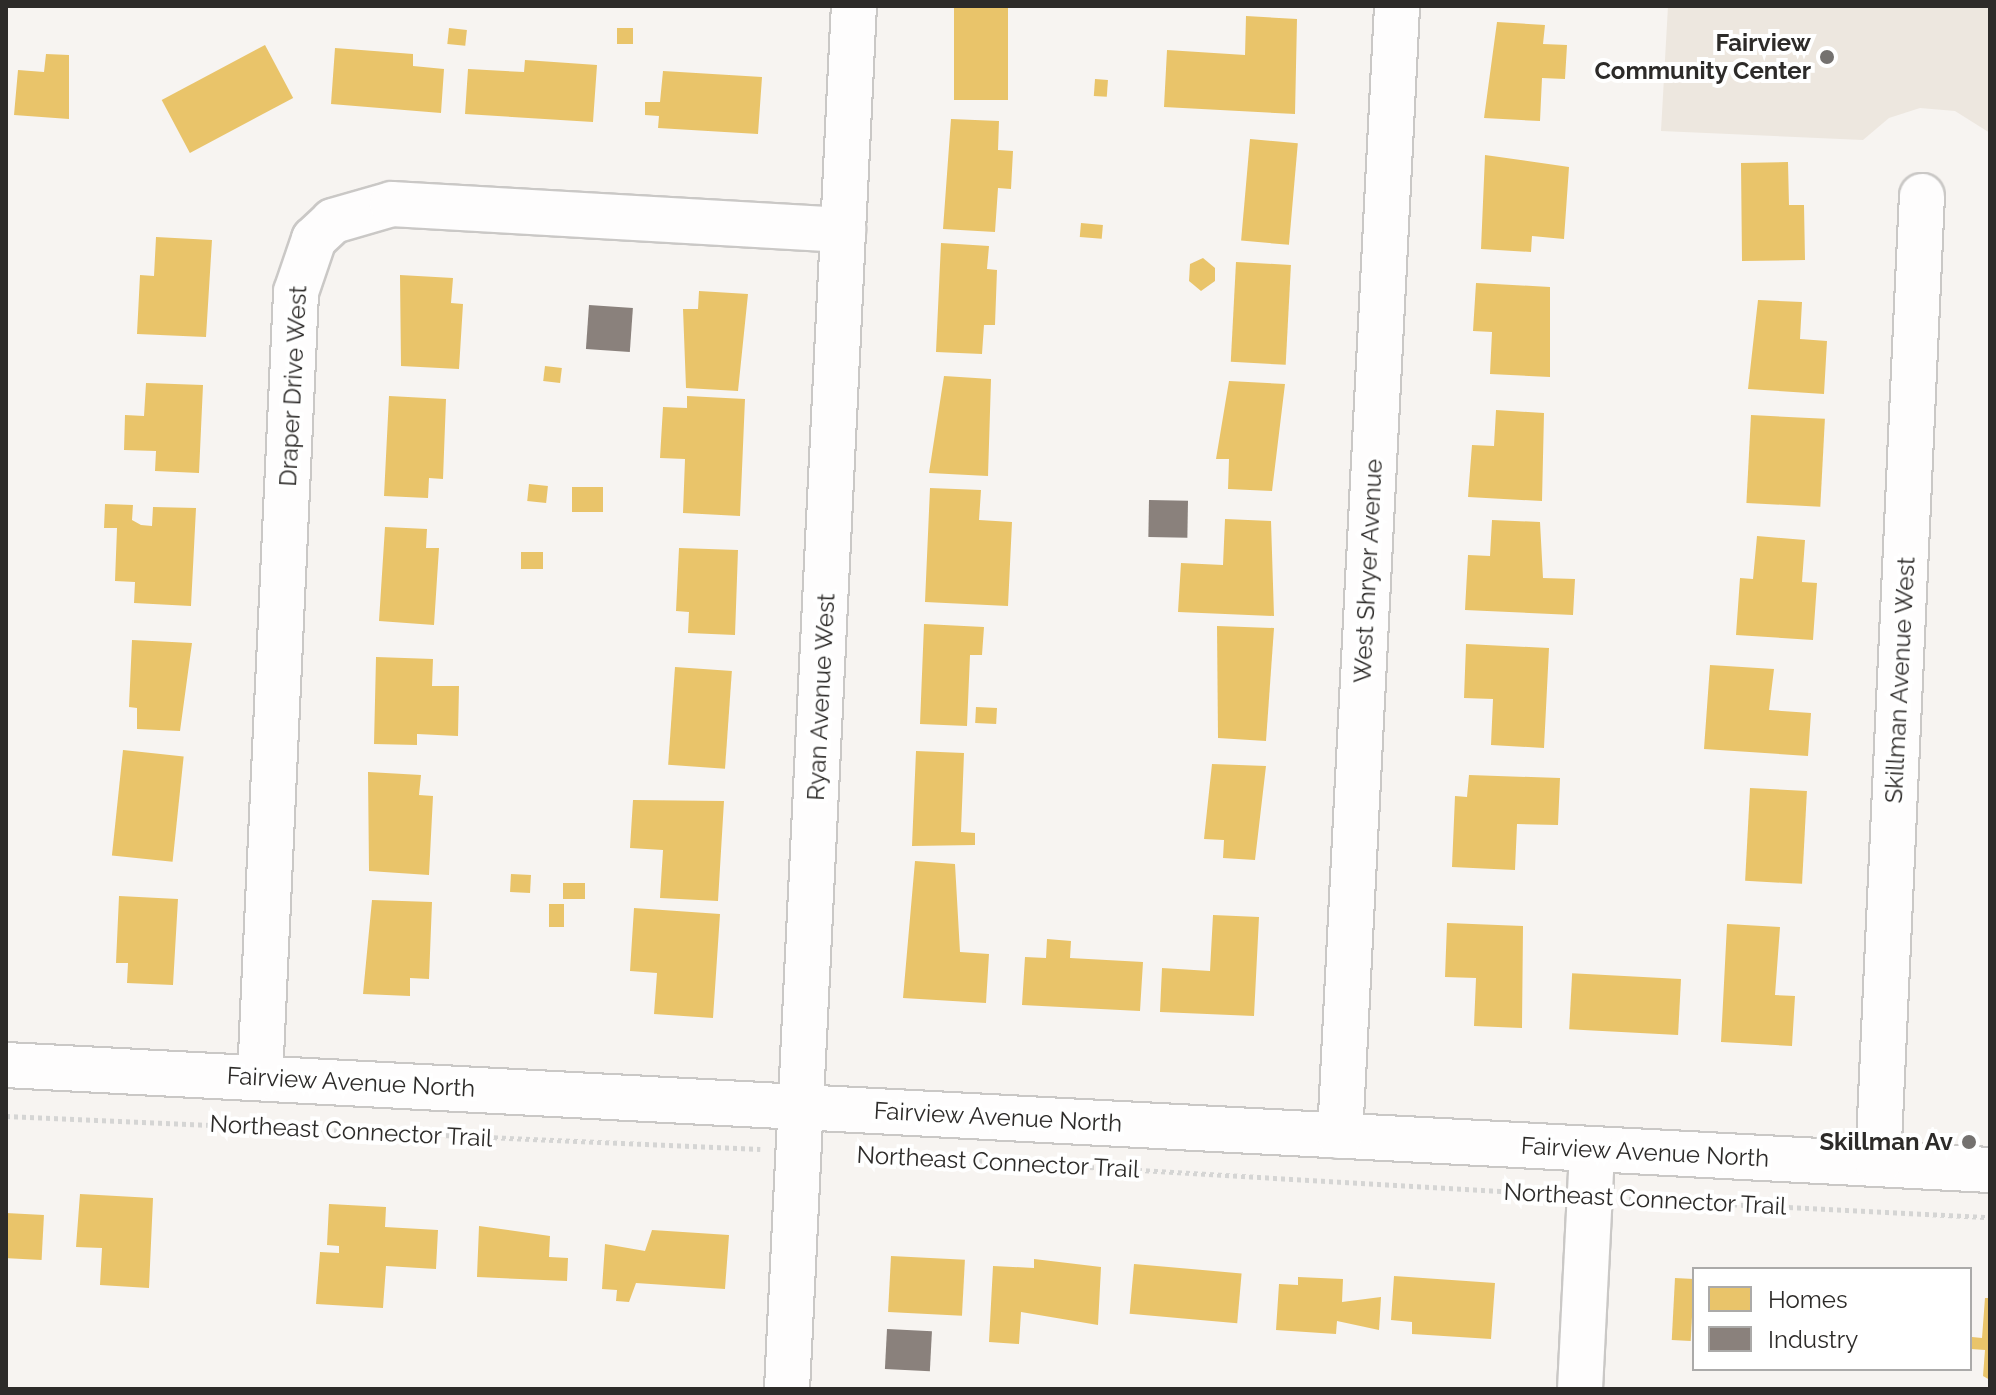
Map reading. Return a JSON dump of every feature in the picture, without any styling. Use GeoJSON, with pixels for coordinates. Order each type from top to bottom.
{"type":"FeatureCollection","features":[{"type":"Feature","properties":{"kind":"street","name":"Ryan Avenue West"},"geometry":{"type":"LineString","coordinates":[[787,1389],[854,6]]}},
{"type":"Feature","properties":{"kind":"street","name":"West Shryer Avenue"},"geometry":{"type":"LineString","coordinates":[[1340,1136],[1397,6]]}},
{"type":"Feature","properties":{"kind":"street","name":"Skillman Avenue West"},"geometry":{"type":"LineString","coordinates":[[1878,1164],[1922,196]]}},
{"type":"Feature","properties":{"kind":"street","name":"Draper Drive West"},"geometry":{"type":"LineString","coordinates":[[260,1077],[296,292],[314,239],[333,221],[392,204],[843,230]]}},
{"type":"Feature","properties":{"kind":"street","name":"Fairview Avenue North"},"geometry":{"type":"LineString","coordinates":[[6,1065],[1990,1170]]}},
{"type":"Feature","properties":{"kind":"street"},"geometry":{"type":"LineString","coordinates":[[1580,1389],[1592,1149]]}},
{"type":"Feature","properties":{"kind":"path","name":"Northeast Connector Trail"},"geometry":{"type":"LineString","coordinates":[[6,1116],[799,1151]]}},
{"type":"Feature","properties":{"kind":"path","name":"Northeast Connector Trail"},"geometry":{"type":"LineString","coordinates":[[872,1154],[1990,1217]]}},
{"type":"Feature","properties":{"kind":"shaded area","name":"Fairview Community Center"},"geometry":{"type":"Polygon","coordinates":[[[1668,6],[1990,6],[1990,133],[1955,111],[1920,108],[1889,118],[1863,140],[1661,131],[1668,6]]]}},
{"type":"Feature","properties":{"kind":"building: Homes"},"geometry":{"type":"Polygon","coordinates":[[[954,6],[1008,6],[1008,100],[954,100],[954,6]]]}},
{"type":"Feature","properties":{"kind":"building: Homes"},"geometry":{"type":"Polygon","coordinates":[[[1246,16],[1297,19],[1295,114],[1164,107],[1167,50],[1245,55],[1246,16]]]}},
{"type":"Feature","properties":{"kind":"building: Homes"},"geometry":{"type":"Polygon","coordinates":[[[1497,22],[1545,25],[1543,44],[1567,45],[1565,79],[1542,78],[1540,121],[1484,118],[1497,22]]]}},
{"type":"Feature","properties":{"kind":"building: Homes"},"geometry":{"type":"Polygon","coordinates":[[[449,28],[467,30],[465,46],[447,44],[449,28]]]}},
{"type":"Feature","properties":{"kind":"building: Homes"},"geometry":{"type":"Polygon","coordinates":[[[617,28],[633,28],[633,44],[617,44],[617,28]]]}},
{"type":"Feature","properties":{"kind":"building: Homes"},"geometry":{"type":"Polygon","coordinates":[[[265,45],[293,98],[190,153],[162,100],[265,45]]]}},
{"type":"Feature","properties":{"kind":"building: Homes"},"geometry":{"type":"Polygon","coordinates":[[[335,48],[413,54],[413,66],[444,69],[441,113],[331,104],[335,48]]]}},
{"type":"Feature","properties":{"kind":"building: Homes"},"geometry":{"type":"Polygon","coordinates":[[[46,54],[69,55],[69,119],[14,115],[18,70],[44,72],[46,54]]]}},
{"type":"Feature","properties":{"kind":"building: Homes"},"geometry":{"type":"Polygon","coordinates":[[[525,60],[597,65],[593,122],[465,114],[468,69],[524,72],[525,60]]]}},
{"type":"Feature","properties":{"kind":"building: Homes"},"geometry":{"type":"Polygon","coordinates":[[[663,71],[762,77],[758,134],[658,128],[659,116],[645,115],[645,102],[660,102],[663,71]]]}},
{"type":"Feature","properties":{"kind":"building: Homes"},"geometry":{"type":"Polygon","coordinates":[[[1095,79],[1108,80],[1107,97],[1094,96],[1095,79]]]}},
{"type":"Feature","properties":{"kind":"building: Homes"},"geometry":{"type":"Polygon","coordinates":[[[951,119],[999,121],[998,150],[1013,151],[1011,189],[998,188],[995,232],[943,229],[951,119]]]}},
{"type":"Feature","properties":{"kind":"building: Homes"},"geometry":{"type":"Polygon","coordinates":[[[1250,139],[1298,143],[1289,245],[1241,241],[1250,139]]]}},
{"type":"Feature","properties":{"kind":"building: Homes"},"geometry":{"type":"Polygon","coordinates":[[[1485,155],[1569,167],[1564,239],[1532,236],[1531,252],[1481,249],[1485,155]]]}},
{"type":"Feature","properties":{"kind":"building: Homes"},"geometry":{"type":"Polygon","coordinates":[[[1788,162],[1789,205],[1804,205],[1805,260],[1742,261],[1741,163],[1788,162]]]}},
{"type":"Feature","properties":{"kind":"building: Homes"},"geometry":{"type":"Polygon","coordinates":[[[1081,223],[1103,225],[1102,239],[1080,237],[1081,223]]]}},
{"type":"Feature","properties":{"kind":"building: Homes"},"geometry":{"type":"Polygon","coordinates":[[[156,237],[212,240],[206,337],[137,334],[140,275],[154,276],[156,237]]]}},
{"type":"Feature","properties":{"kind":"building: Homes"},"geometry":{"type":"Polygon","coordinates":[[[941,243],[989,246],[987,269],[997,270],[995,325],[984,325],[982,354],[936,352],[941,243]]]}},
{"type":"Feature","properties":{"kind":"building: Homes"},"geometry":{"type":"Polygon","coordinates":[[[1203,258],[1215,268],[1215,281],[1201,291],[1189,281],[1190,264],[1203,258]]]}},
{"type":"Feature","properties":{"kind":"building: Homes"},"geometry":{"type":"Polygon","coordinates":[[[1236,262],[1291,265],[1286,365],[1231,362],[1236,262]]]}},
{"type":"Feature","properties":{"kind":"building: Homes"},"geometry":{"type":"Polygon","coordinates":[[[400,275],[453,278],[451,303],[463,304],[459,369],[401,366],[400,275]]]}},
{"type":"Feature","properties":{"kind":"building: Homes"},"geometry":{"type":"Polygon","coordinates":[[[1476,283],[1550,287],[1550,377],[1490,374],[1492,332],[1473,331],[1476,283]]]}},
{"type":"Feature","properties":{"kind":"building: Homes"},"geometry":{"type":"Polygon","coordinates":[[[699,291],[748,294],[738,391],[686,388],[683,309],[698,309],[699,291]]]}},
{"type":"Feature","properties":{"kind":"building: Homes"},"geometry":{"type":"Polygon","coordinates":[[[1758,300],[1802,302],[1800,339],[1827,341],[1824,394],[1748,389],[1758,300]]]}},
{"type":"Feature","properties":{"kind":"building: Homes"},"geometry":{"type":"Polygon","coordinates":[[[545,366],[562,368],[560,383],[543,381],[545,366]]]}},
{"type":"Feature","properties":{"kind":"building: Homes"},"geometry":{"type":"Polygon","coordinates":[[[944,376],[991,379],[988,476],[929,473],[944,376]]]}},
{"type":"Feature","properties":{"kind":"building: Homes"},"geometry":{"type":"Polygon","coordinates":[[[1229,381],[1285,384],[1272,491],[1228,489],[1229,459],[1216,459],[1229,381]]]}},
{"type":"Feature","properties":{"kind":"building: Homes"},"geometry":{"type":"Polygon","coordinates":[[[146,383],[203,385],[199,473],[155,471],[156,451],[124,450],[125,415],[144,416],[146,383]]]}},
{"type":"Feature","properties":{"kind":"building: Homes"},"geometry":{"type":"Polygon","coordinates":[[[389,396],[446,399],[443,479],[429,478],[428,498],[384,496],[389,396]]]}},
{"type":"Feature","properties":{"kind":"building: Homes"},"geometry":{"type":"Polygon","coordinates":[[[687,396],[745,399],[740,516],[683,513],[685,459],[660,458],[663,407],[687,408],[687,396]]]}},
{"type":"Feature","properties":{"kind":"building: Homes"},"geometry":{"type":"Polygon","coordinates":[[[1496,410],[1544,413],[1542,501],[1468,497],[1472,445],[1494,446],[1496,410]]]}},
{"type":"Feature","properties":{"kind":"building: Homes"},"geometry":{"type":"Polygon","coordinates":[[[1751,415],[1825,419],[1820,507],[1746,503],[1751,415]]]}},
{"type":"Feature","properties":{"kind":"building: Homes"},"geometry":{"type":"Polygon","coordinates":[[[529,484],[548,486],[546,503],[527,501],[529,484]]]}},
{"type":"Feature","properties":{"kind":"building: Homes"},"geometry":{"type":"Polygon","coordinates":[[[572,487],[603,487],[603,512],[572,512],[572,487]]]}},
{"type":"Feature","properties":{"kind":"building: Homes"},"geometry":{"type":"Polygon","coordinates":[[[930,488],[981,490],[979,520],[1012,522],[1008,606],[925,602],[930,488]]]}},
{"type":"Feature","properties":{"kind":"building: Homes"},"geometry":{"type":"Polygon","coordinates":[[[105,504],[133,505],[132,520],[152,526],[153,507],[196,508],[191,606],[134,603],[135,582],[115,581],[117,528],[104,528],[105,504]]]}},
{"type":"Feature","properties":{"kind":"building: Homes"},"geometry":{"type":"Polygon","coordinates":[[[1225,519],[1271,521],[1274,616],[1178,612],[1181,563],[1223,565],[1225,519]]]}},
{"type":"Feature","properties":{"kind":"building: Homes"},"geometry":{"type":"Polygon","coordinates":[[[1492,520],[1540,522],[1543,578],[1575,579],[1573,615],[1465,610],[1468,555],[1490,556],[1492,520]]]}},
{"type":"Feature","properties":{"kind":"building: Homes"},"geometry":{"type":"Polygon","coordinates":[[[385,527],[427,529],[426,548],[439,548],[434,625],[379,621],[385,527]]]}},
{"type":"Feature","properties":{"kind":"building: Homes"},"geometry":{"type":"Polygon","coordinates":[[[1757,536],[1805,540],[1802,582],[1817,583],[1813,640],[1736,635],[1740,578],[1753,579],[1757,536]]]}},
{"type":"Feature","properties":{"kind":"building: Homes"},"geometry":{"type":"Polygon","coordinates":[[[679,548],[738,550],[735,635],[688,633],[689,612],[676,611],[679,548]]]}},
{"type":"Feature","properties":{"kind":"building: Homes"},"geometry":{"type":"Polygon","coordinates":[[[521,552],[543,552],[543,569],[521,569],[521,552]]]}},
{"type":"Feature","properties":{"kind":"building: Homes"},"geometry":{"type":"Polygon","coordinates":[[[924,624],[984,627],[982,655],[970,655],[967,726],[920,724],[924,624]]]}},
{"type":"Feature","properties":{"kind":"building: Homes"},"geometry":{"type":"Polygon","coordinates":[[[1217,626],[1274,628],[1266,741],[1218,738],[1217,626]]]}},
{"type":"Feature","properties":{"kind":"building: Homes"},"geometry":{"type":"Polygon","coordinates":[[[132,640],[192,643],[180,731],[137,729],[137,708],[129,707],[132,640]]]}},
{"type":"Feature","properties":{"kind":"building: Homes"},"geometry":{"type":"Polygon","coordinates":[[[1466,644],[1549,648],[1544,748],[1491,745],[1493,699],[1464,698],[1466,644]]]}},
{"type":"Feature","properties":{"kind":"building: Homes"},"geometry":{"type":"Polygon","coordinates":[[[376,657],[433,659],[432,686],[459,686],[458,736],[417,734],[417,745],[374,744],[376,657]]]}},
{"type":"Feature","properties":{"kind":"building: Homes"},"geometry":{"type":"Polygon","coordinates":[[[1710,665],[1774,669],[1769,710],[1811,713],[1808,756],[1704,749],[1710,665]]]}},
{"type":"Feature","properties":{"kind":"building: Homes"},"geometry":{"type":"Polygon","coordinates":[[[675,667],[732,671],[725,769],[668,765],[675,667]]]}},
{"type":"Feature","properties":{"kind":"building: Homes"},"geometry":{"type":"Polygon","coordinates":[[[976,707],[997,708],[996,724],[975,723],[976,707]]]}},
{"type":"Feature","properties":{"kind":"building: Homes"},"geometry":{"type":"Polygon","coordinates":[[[123,750],[184,756],[173,862],[112,855],[123,750]]]}},
{"type":"Feature","properties":{"kind":"building: Homes"},"geometry":{"type":"Polygon","coordinates":[[[916,751],[964,753],[961,832],[975,833],[975,845],[912,846],[916,751]]]}},
{"type":"Feature","properties":{"kind":"building: Homes"},"geometry":{"type":"Polygon","coordinates":[[[1212,764],[1266,766],[1255,860],[1223,858],[1224,840],[1204,839],[1212,764]]]}},
{"type":"Feature","properties":{"kind":"building: Homes"},"geometry":{"type":"Polygon","coordinates":[[[368,772],[421,775],[419,795],[433,796],[429,875],[369,871],[368,772]]]}},
{"type":"Feature","properties":{"kind":"building: Homes"},"geometry":{"type":"Polygon","coordinates":[[[1469,775],[1560,778],[1558,825],[1517,824],[1515,870],[1452,867],[1455,796],[1467,797],[1469,775]]]}},
{"type":"Feature","properties":{"kind":"building: Homes"},"geometry":{"type":"Polygon","coordinates":[[[1750,788],[1807,791],[1802,884],[1745,881],[1750,788]]]}},
{"type":"Feature","properties":{"kind":"building: Homes"},"geometry":{"type":"Polygon","coordinates":[[[633,800],[724,801],[718,901],[660,898],[663,850],[630,848],[633,800]]]}},
{"type":"Feature","properties":{"kind":"building: Homes"},"geometry":{"type":"Polygon","coordinates":[[[915,861],[955,864],[960,952],[989,954],[986,1003],[903,998],[915,861]]]}},
{"type":"Feature","properties":{"kind":"building: Homes"},"geometry":{"type":"Polygon","coordinates":[[[511,874],[531,875],[530,893],[510,892],[511,874]]]}},
{"type":"Feature","properties":{"kind":"building: Homes"},"geometry":{"type":"Polygon","coordinates":[[[563,883],[585,883],[585,899],[563,899],[563,883]]]}},
{"type":"Feature","properties":{"kind":"building: Homes"},"geometry":{"type":"Polygon","coordinates":[[[119,896],[178,899],[173,985],[127,983],[128,963],[116,963],[119,896]]]}},
{"type":"Feature","properties":{"kind":"building: Homes"},"geometry":{"type":"Polygon","coordinates":[[[372,900],[432,902],[429,979],[410,978],[410,996],[363,994],[372,900]]]}},
{"type":"Feature","properties":{"kind":"building: Homes"},"geometry":{"type":"Polygon","coordinates":[[[549,904],[564,904],[564,927],[549,927],[549,904]]]}},
{"type":"Feature","properties":{"kind":"building: Homes"},"geometry":{"type":"Polygon","coordinates":[[[634,908],[720,914],[713,1018],[654,1014],[657,973],[630,971],[634,908]]]}},
{"type":"Feature","properties":{"kind":"building: Homes"},"geometry":{"type":"Polygon","coordinates":[[[1213,915],[1259,917],[1254,1016],[1160,1012],[1162,968],[1210,971],[1213,915]]]}},
{"type":"Feature","properties":{"kind":"building: Homes"},"geometry":{"type":"Polygon","coordinates":[[[1447,923],[1523,926],[1522,1028],[1474,1026],[1476,978],[1445,977],[1447,923]]]}},
{"type":"Feature","properties":{"kind":"building: Homes"},"geometry":{"type":"Polygon","coordinates":[[[1727,924],[1780,927],[1775,995],[1795,996],[1792,1046],[1721,1042],[1727,924]]]}},
{"type":"Feature","properties":{"kind":"building: Homes"},"geometry":{"type":"Polygon","coordinates":[[[1047,939],[1071,941],[1070,958],[1143,962],[1140,1011],[1022,1005],[1025,957],[1046,958],[1047,939]]]}},
{"type":"Feature","properties":{"kind":"building: Homes"},"geometry":{"type":"Polygon","coordinates":[[[1572,973],[1681,979],[1678,1035],[1569,1029],[1572,973]]]}},
{"type":"Feature","properties":{"kind":"building: Homes"},"geometry":{"type":"Polygon","coordinates":[[[80,1194],[153,1198],[149,1288],[100,1285],[102,1248],[76,1247],[80,1194]]]}},
{"type":"Feature","properties":{"kind":"building: Homes"},"geometry":{"type":"Polygon","coordinates":[[[329,1204],[386,1207],[385,1227],[438,1230],[436,1269],[386,1266],[383,1308],[316,1304],[320,1252],[339,1253],[339,1246],[327,1245],[329,1204]]]}},
{"type":"Feature","properties":{"kind":"building: Homes"},"geometry":{"type":"Polygon","coordinates":[[[6,1213],[44,1215],[42,1260],[6,1258],[6,1213]]]}},
{"type":"Feature","properties":{"kind":"building: Homes"},"geometry":{"type":"Polygon","coordinates":[[[479,1226],[550,1236],[549,1257],[568,1258],[567,1281],[477,1277],[479,1226]]]}},
{"type":"Feature","properties":{"kind":"building: Homes"},"geometry":{"type":"Polygon","coordinates":[[[652,1230],[729,1235],[725,1289],[636,1283],[629,1302],[616,1301],[617,1290],[602,1289],[605,1244],[645,1251],[652,1230]]]}},
{"type":"Feature","properties":{"kind":"building: Homes"},"geometry":{"type":"Polygon","coordinates":[[[891,1256],[965,1260],[962,1316],[888,1312],[891,1256]]]}},
{"type":"Feature","properties":{"kind":"building: Homes"},"geometry":{"type":"Polygon","coordinates":[[[1034,1259],[1101,1267],[1098,1325],[1021,1312],[1019,1344],[989,1342],[993,1266],[1034,1268],[1034,1259]]]}},
{"type":"Feature","properties":{"kind":"building: Homes"},"geometry":{"type":"Polygon","coordinates":[[[1134,1264],[1242,1273],[1237,1323],[1130,1314],[1134,1264]]]}},
{"type":"Feature","properties":{"kind":"building: Homes"},"geometry":{"type":"Polygon","coordinates":[[[1394,1276],[1495,1283],[1491,1339],[1412,1334],[1412,1322],[1391,1320],[1394,1276]]]}},
{"type":"Feature","properties":{"kind":"building: Homes"},"geometry":{"type":"Polygon","coordinates":[[[1298,1277],[1343,1279],[1342,1302],[1381,1297],[1379,1330],[1337,1321],[1336,1334],[1276,1330],[1279,1284],[1298,1285],[1298,1277]]]}},
{"type":"Feature","properties":{"kind":"building: Homes"},"geometry":{"type":"Polygon","coordinates":[[[1675,1278],[1692,1279],[1691,1341],[1672,1340],[1675,1278]]]}},
{"type":"Feature","properties":{"kind":"building: Homes"},"geometry":{"type":"Polygon","coordinates":[[[1985,1298],[1990,1298],[1990,1380],[1983,1376],[1985,1350],[1972,1349],[1972,1337],[1982,1338],[1985,1298]]]}},
{"type":"Feature","properties":{"kind":"building: Industry"},"geometry":{"type":"Polygon","coordinates":[[[589,305],[633,308],[630,352],[586,349],[589,305]]]}},
{"type":"Feature","properties":{"kind":"building: Industry"},"geometry":{"type":"Polygon","coordinates":[[[1149,500],[1188,501],[1187,538],[1148,537],[1149,500]]]}},
{"type":"Feature","properties":{"kind":"building: Industry"},"geometry":{"type":"Polygon","coordinates":[[[887,1329],[932,1331],[930,1371],[885,1369],[887,1329]]]}},
{"type":"Feature","properties":{"kind":"place","name":"Fairview Community Center"},"geometry":{"type":"Point","coordinates":[1827,57]}},
{"type":"Feature","properties":{"kind":"place","name":"Skillman Av"},"geometry":{"type":"Point","coordinates":[1969,1142]}}]}
